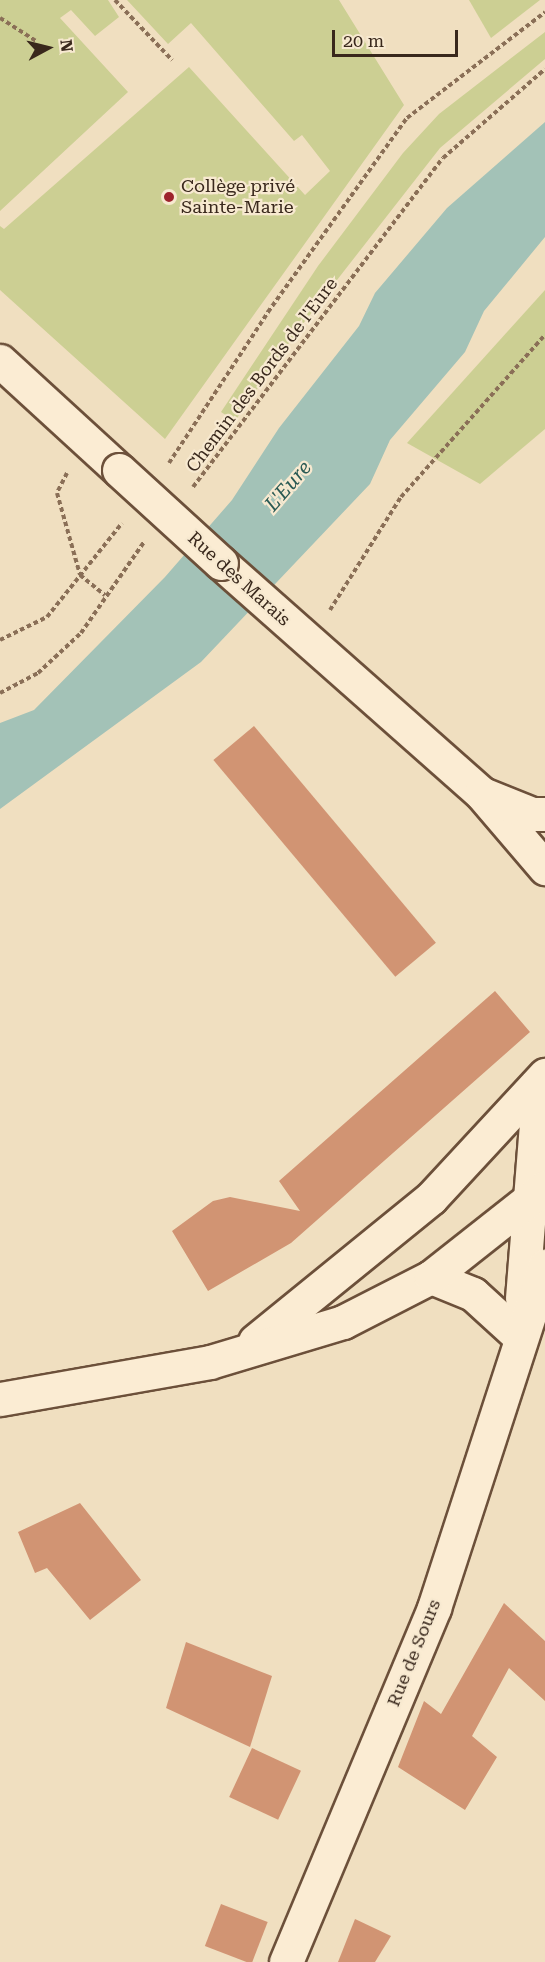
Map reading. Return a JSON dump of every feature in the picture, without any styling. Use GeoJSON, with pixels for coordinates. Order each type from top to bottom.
{"type":"FeatureCollection","features":[{"type":"Feature","properties":{"kind":"main road","name":"Rue des Marais"},"geometry":{"type":"LineString","coordinates":[[0,361],[481,794],[545,868]]}},
{"type":"Feature","properties":{"kind":"main road","name":"Rue des Marais"},"geometry":{"type":"LineString","coordinates":[[481,794],[541,817]]}},
{"type":"Feature","properties":{"kind":"main road","name":"Rue de Sours"},"geometry":{"type":"LineString","coordinates":[[519,1336],[537,1193],[542,1081]]}},
{"type":"Feature","properties":{"kind":"main road"},"geometry":{"type":"LineString","coordinates":[[241,1351],[370,1252],[542,1081]]}},
{"type":"Feature","properties":{"kind":"main road"},"geometry":{"type":"LineString","coordinates":[[0,1399],[210,1362],[241,1351],[343,1323],[430,1277],[537,1193]]}},
{"type":"Feature","properties":{"kind":"main road","name":"Rue de Sours"},"geometry":{"type":"LineString","coordinates":[[286,1962],[434,1608],[519,1336],[545,1266]]}},
{"type":"Feature","properties":{"kind":"main road"},"geometry":{"type":"LineString","coordinates":[[430,1277],[473,1294],[519,1336]]}},
{"type":"Feature","properties":{"kind":"path"},"geometry":{"type":"LineString","coordinates":[[115,0],[172,60]]}},
{"type":"Feature","properties":{"kind":"path"},"geometry":{"type":"LineString","coordinates":[[165,469],[268,312],[407,118],[545,12]]}},
{"type":"Feature","properties":{"kind":"path"},"geometry":{"type":"LineString","coordinates":[[0,18],[36,41]]}},
{"type":"Feature","properties":{"kind":"path","name":"Chemin des Bords de l'Eure"},"geometry":{"type":"LineString","coordinates":[[185,496],[443,158],[545,69]]}},
{"type":"Feature","properties":{"kind":"path"},"geometry":{"type":"LineString","coordinates":[[301,634],[401,497],[545,335]]}},
{"type":"Feature","properties":{"kind":"path"},"geometry":{"type":"LineString","coordinates":[[84,439],[57,493],[80,575],[105,595]]}},
{"type":"Feature","properties":{"kind":"path"},"geometry":{"type":"LineString","coordinates":[[0,640],[46,617],[129,513]]}},
{"type":"Feature","properties":{"kind":"path"},"geometry":{"type":"LineString","coordinates":[[0,693],[38,673],[81,633],[105,595],[147,539]]}},
{"type":"Feature","properties":{"kind":"green space"},"geometry":{"type":"Polygon","coordinates":[[[0,0],[108,0],[119,17],[95,36],[71,10],[60,18],[128,92],[0,211],[0,0]]]}},
{"type":"Feature","properties":{"kind":"green space","name":"Collège privé Sainte-Marie"},"geometry":{"type":"Polygon","coordinates":[[[127,0],[339,0],[404,105],[165,439],[0,290],[0,226],[4,229],[189,67],[305,195],[330,171],[302,135],[294,141],[191,23],[168,44],[127,0]]]}},
{"type":"Feature","properties":{"kind":"green space"},"geometry":{"type":"Polygon","coordinates":[[[469,0],[540,0],[491,38],[469,0]]]}},
{"type":"Feature","properties":{"kind":"green space"},"geometry":{"type":"Polygon","coordinates":[[[545,32],[545,59],[440,148],[298,330],[235,421],[221,412],[318,266],[403,153],[439,114],[545,32]]]}},
{"type":"Feature","properties":{"kind":"green space"},"geometry":{"type":"Polygon","coordinates":[[[545,290],[545,429],[480,484],[407,443],[545,290]]]}},
{"type":"Feature","properties":{"kind":"water","name":"L'Eure"},"geometry":{"type":"Polygon","coordinates":[[[545,122],[545,237],[484,311],[465,352],[390,440],[370,484],[201,662],[0,809],[0,723],[34,710],[165,577],[232,500],[279,428],[359,326],[375,293],[447,208],[545,122]]]}},
{"type":"Feature","properties":{"kind":"building"},"geometry":{"type":"Polygon","coordinates":[[[254,726],[436,943],[395,977],[213,760],[254,726]]]}},
{"type":"Feature","properties":{"kind":"building"},"geometry":{"type":"Polygon","coordinates":[[[495,991],[530,1032],[291,1243],[208,1291],[172,1231],[213,1201],[230,1197],[300,1211],[279,1181],[495,991]]]}},
{"type":"Feature","properties":{"kind":"building"},"geometry":{"type":"Polygon","coordinates":[[[80,1503],[141,1580],[90,1620],[47,1568],[35,1573],[18,1532],[80,1503]]]}},
{"type":"Feature","properties":{"kind":"building"},"geometry":{"type":"Polygon","coordinates":[[[504,1603],[545,1641],[545,1701],[509,1668],[472,1736],[497,1757],[465,1810],[398,1767],[424,1701],[441,1714],[504,1603]]]}},
{"type":"Feature","properties":{"kind":"building"},"geometry":{"type":"Polygon","coordinates":[[[186,1642],[272,1676],[250,1747],[166,1708],[186,1642]]]}},
{"type":"Feature","properties":{"kind":"building"},"geometry":{"type":"Polygon","coordinates":[[[252,1748],[301,1771],[278,1820],[229,1797],[252,1748]]]}},
{"type":"Feature","properties":{"kind":"building"},"geometry":{"type":"Polygon","coordinates":[[[221,1904],[268,1922],[252,1962],[247,1962],[205,1946],[221,1904]]]}},
{"type":"Feature","properties":{"kind":"building"},"geometry":{"type":"Polygon","coordinates":[[[355,1919],[391,1936],[375,1962],[338,1962],[355,1919]]]}},
{"type":"Feature","properties":{"kind":"place","name":"Collège privé Sainte-Marie"},"geometry":{"type":"Point","coordinates":[169,197]}}]}
